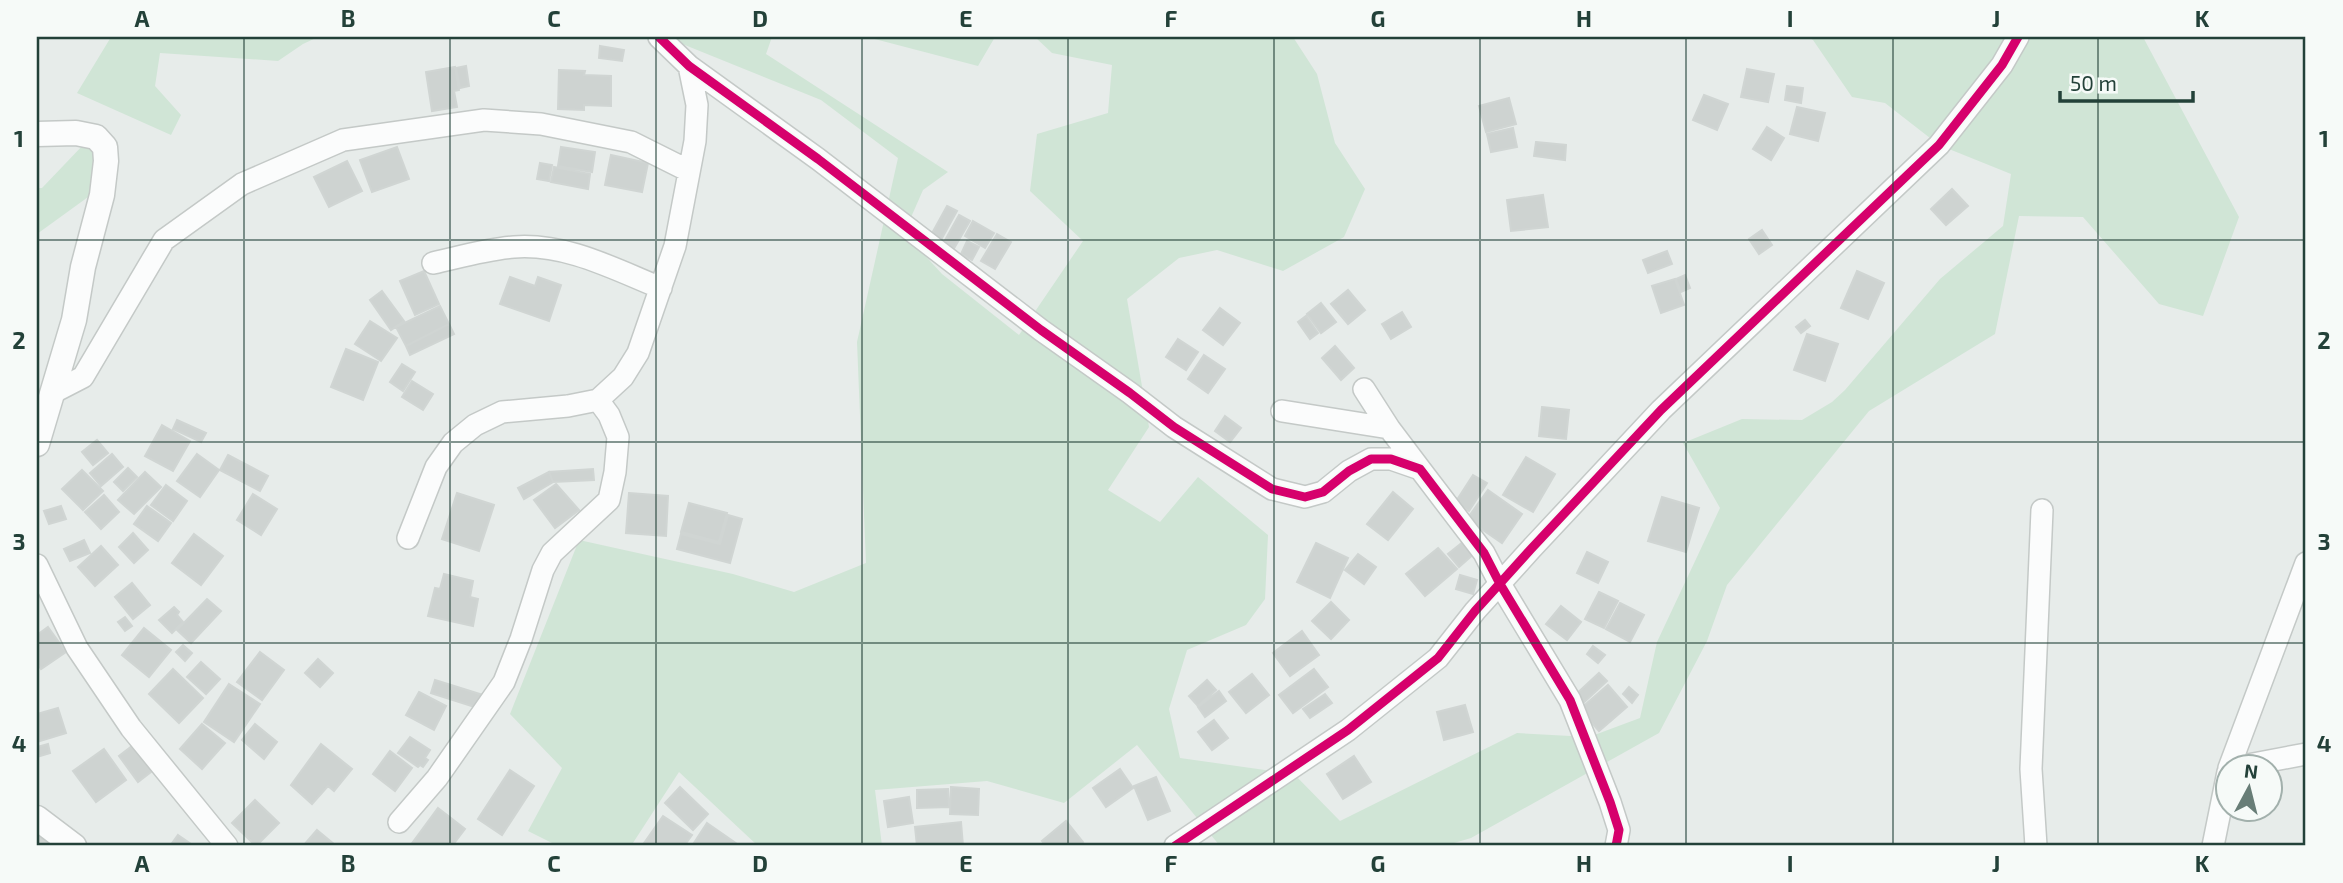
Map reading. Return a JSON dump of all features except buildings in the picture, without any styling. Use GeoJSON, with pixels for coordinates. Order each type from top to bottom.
{"type":"FeatureCollection","features":[{"type":"Feature","properties":{"kind":"street"},"geometry":{"type":"LineString","coordinates":[[659,37],[690,66],[818,159],[1041,330],[1174,427],[1272,489],[1305,497],[1323,492],[1349,471],[1371,459],[1391,459],[1420,469]]}},
{"type":"Feature","properties":{"kind":"street"},"geometry":{"type":"LineString","coordinates":[[1175,846],[1348,730],[1438,658],[1500,584],[1661,410],[1939,145],[2002,65],[2018,37]]}},
{"type":"Feature","properties":{"kind":"street"},"geometry":{"type":"LineString","coordinates":[[408,538],[436,467],[453,443],[475,425],[502,412],[568,406],[598,400],[623,377],[638,353],[675,246],[695,141],[697,105],[690,66]]}},
{"type":"Feature","properties":{"kind":"street"},"geometry":{"type":"LineString","coordinates":[[52,393],[83,377],[164,240],[242,184],[343,140],[484,120],[541,124],[631,142],[689,171]]}},
{"type":"Feature","properties":{"kind":"street"},"geometry":{"type":"LineString","coordinates":[[37,134],[85,134],[96,137],[105,147],[106,161],[102,195],[83,267],[74,320],[37,444]]}},
{"type":"Feature","properties":{"kind":"street"},"geometry":{"type":"LineString","coordinates":[[433,263],[516,247],[557,250],[584,257],[661,288]]}},
{"type":"Feature","properties":{"kind":"street"},"geometry":{"type":"LineString","coordinates":[[1364,388],[1389,428],[1484,553],[1570,700],[1619,830],[1616,846]]}},
{"type":"Feature","properties":{"kind":"street"},"geometry":{"type":"LineString","coordinates":[[399,822],[437,778],[504,682],[543,570],[552,553],[608,500],[615,472],[618,437],[609,415],[598,400]]}},
{"type":"Feature","properties":{"kind":"street"},"geometry":{"type":"LineString","coordinates":[[1282,411],[1389,428]]}},
{"type":"Feature","properties":{"kind":"street"},"geometry":{"type":"LineString","coordinates":[[2036,846],[2031,769],[2042,510]]}},
{"type":"Feature","properties":{"kind":"street"},"geometry":{"type":"LineString","coordinates":[[2235,754],[2306,563]]}},
{"type":"Feature","properties":{"kind":"street"},"geometry":{"type":"LineString","coordinates":[[37,565],[77,648],[131,728],[227,846]]}},
{"type":"Feature","properties":{"kind":"street"},"geometry":{"type":"LineString","coordinates":[[2284,758],[2306,754]]}},
{"type":"Feature","properties":{"kind":"street"},"geometry":{"type":"LineString","coordinates":[[37,818],[74,846]]}},
{"type":"Feature","properties":{"kind":"street"},"geometry":{"type":"LineString","coordinates":[[2213,846],[2218,824]]}},
{"type":"Feature","properties":{"kind":"green space"},"geometry":{"type":"Polygon","coordinates":[[[111,37],[318,37],[278,61],[160,53],[155,86],[181,115],[171,135],[77,93],[111,37]]]}},
{"type":"Feature","properties":{"kind":"green space"},"geometry":{"type":"Polygon","coordinates":[[[665,37],[772,37],[766,54],[948,172],[923,190],[912,215],[909,238],[942,274],[1019,335],[1083,241],[1030,191],[1037,134],[1108,113],[1112,65],[1052,53],[1035,37],[1293,37],[1317,74],[1335,143],[1365,189],[1344,237],[1283,271],[1217,250],[1179,258],[1127,299],[1149,427],[1108,490],[1160,522],[1198,477],[1268,535],[1265,599],[1246,625],[1187,650],[1169,709],[1180,758],[1294,774],[1340,821],[1517,733],[1589,737],[1640,718],[1657,642],[1720,508],[1683,443],[1742,419],[1802,420],[1832,402],[1940,279],[2003,226],[2011,174],[1939,145],[1885,103],[1852,97],[1813,40],[1808,37],[2143,37],[2239,217],[2203,316],[2159,304],[2083,217],[2019,216],[1995,334],[1869,411],[1727,585],[1707,641],[1659,733],[1471,838],[1444,846],[1220,846],[1137,745],[1064,803],[987,781],[875,790],[882,846],[758,846],[679,772],[631,846],[558,846],[528,831],[562,768],[510,714],[579,540],[733,574],[794,592],[866,563],[857,342],[898,158],[821,100],[665,37]]]}},
{"type":"Feature","properties":{"kind":"green space"},"geometry":{"type":"Polygon","coordinates":[[[867,37],[995,37],[978,66],[867,37]]]}},
{"type":"Feature","properties":{"kind":"green space"},"geometry":{"type":"Polygon","coordinates":[[[85,143],[103,152],[95,192],[37,234],[37,188],[42,188],[85,143]]]}},
{"type":"Feature","properties":{"kind":"cycle path"},"geometry":{"type":"LineString","coordinates":[[659,37],[689,66],[818,159],[1041,330],[1174,427],[1272,489],[1305,497],[1323,492],[1349,471],[1371,459],[1391,459],[1420,469],[1484,553],[1570,700],[1619,830],[1616,846]]}},
{"type":"Feature","properties":{"kind":"cycle path"},"geometry":{"type":"LineString","coordinates":[[1175,846],[1348,730],[1438,658],[1475,611],[1661,410],[1939,145],[2002,65],[2018,37]]}}]}
